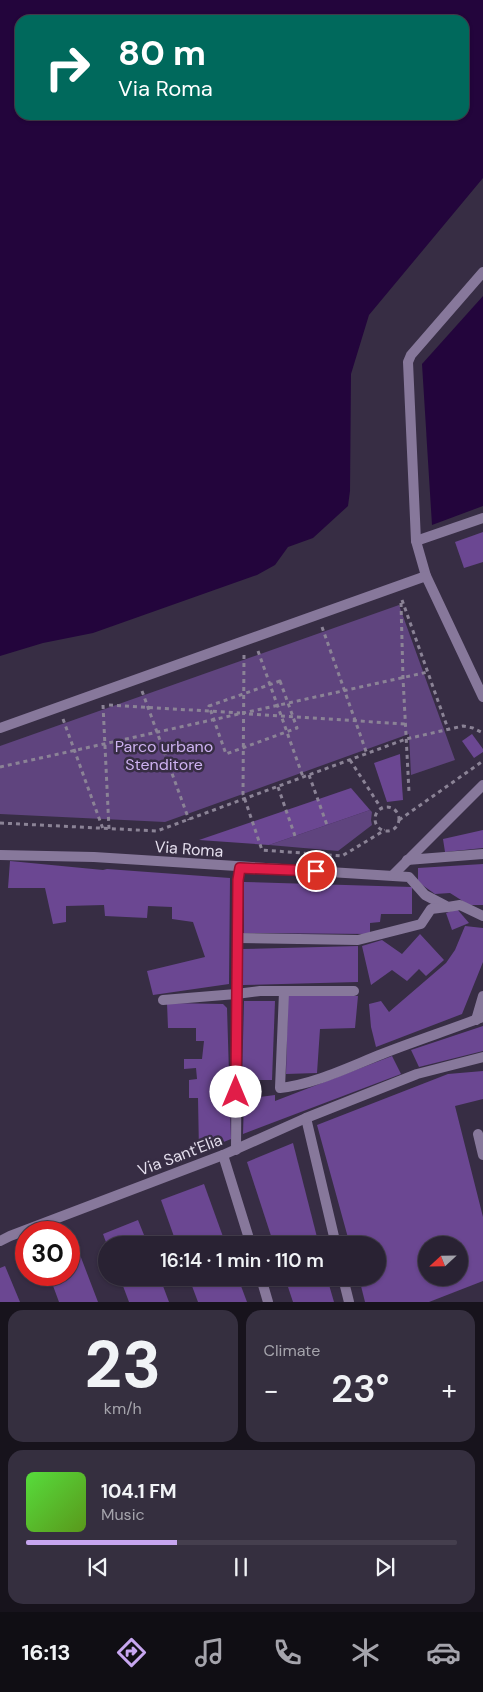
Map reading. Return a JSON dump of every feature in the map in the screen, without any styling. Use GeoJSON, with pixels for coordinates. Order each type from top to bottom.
{"type":"FeatureCollection","features":[{"type":"Feature","properties":{"kind":"street"},"geometry":{"type":"LineString","coordinates":[[483,272],[411,354],[408,362],[416,541],[426,576],[483,697]]}},
{"type":"Feature","properties":{"kind":"street"},"geometry":{"type":"LineString","coordinates":[[416,541],[483,518]]}},
{"type":"Feature","properties":{"kind":"street"},"geometry":{"type":"LineString","coordinates":[[0,728],[426,576]]}},
{"type":"Feature","properties":{"kind":"street"},"geometry":{"type":"LineString","coordinates":[[472,675],[483,672]]}},
{"type":"Feature","properties":{"kind":"street"},"geometry":{"type":"LineString","coordinates":[[393,875],[483,785]]}},
{"type":"Feature","properties":{"kind":"street"},"geometry":{"type":"LineString","coordinates":[[408,860],[483,854]]}},
{"type":"Feature","properties":{"kind":"street","name":"Via Roma"},"geometry":{"type":"LineString","coordinates":[[0,855],[94,857],[240,868],[409,877],[425,895],[448,907],[460,905],[483,916]]}},
{"type":"Feature","properties":{"kind":"street"},"geometry":{"type":"LineString","coordinates":[[236,1150],[236,994],[238,880],[240,868]]}},
{"type":"Feature","properties":{"kind":"street"},"geometry":{"type":"LineString","coordinates":[[237,938],[358,940],[421,924],[431,909],[448,907]]}},
{"type":"Feature","properties":{"kind":"street"},"geometry":{"type":"LineString","coordinates":[[163,1000],[260,991],[354,991]]}},
{"type":"Feature","properties":{"kind":"street"},"geometry":{"type":"LineString","coordinates":[[284,992],[280,1088],[295,1086],[321,1078],[427,1036],[479,1018],[483,996]]}},
{"type":"Feature","properties":{"kind":"street","name":"Via Sant'Elia"},"geometry":{"type":"LineString","coordinates":[[0,1241],[236,1150],[306,1118],[417,1074],[483,1057]]}},
{"type":"Feature","properties":{"kind":"street"},"geometry":{"type":"LineString","coordinates":[[306,1118],[334,1236]]}},
{"type":"Feature","properties":{"kind":"street"},"geometry":{"type":"LineString","coordinates":[[478,1134],[483,1155]]}},
{"type":"Feature","properties":{"kind":"street"},"geometry":{"type":"LineString","coordinates":[[223,1155],[248,1236]]}},
{"type":"Feature","properties":{"kind":"street"},"geometry":{"type":"LineString","coordinates":[[263,1286],[268,1302]]}},
{"type":"Feature","properties":{"kind":"street"},"geometry":{"type":"LineString","coordinates":[[345,1286],[349,1302]]}},
{"type":"Feature","properties":{"kind":"path"},"geometry":{"type":"LineString","coordinates":[[397,586],[448,729]]}},
{"type":"Feature","properties":{"kind":"path"},"geometry":{"type":"LineString","coordinates":[[392,602],[401,599]]}},
{"type":"Feature","properties":{"kind":"path"},"geometry":{"type":"LineString","coordinates":[[401,599],[403,678],[410,792]]}},
{"type":"Feature","properties":{"kind":"path"},"geometry":{"type":"LineString","coordinates":[[331,624],[322,627],[367,754]]}},
{"type":"Feature","properties":{"kind":"path"},"geometry":{"type":"LineString","coordinates":[[235,658],[258,650],[303,777]]}},
{"type":"Feature","properties":{"kind":"path"},"geometry":{"type":"LineString","coordinates":[[244,655],[243,794],[262,850],[342,856],[385,830]]}},
{"type":"Feature","properties":{"kind":"path"},"geometry":{"type":"LineString","coordinates":[[0,768],[428,672]]}},
{"type":"Feature","properties":{"kind":"path"},"geometry":{"type":"LineString","coordinates":[[138,678],[189,820]]}},
{"type":"Feature","properties":{"kind":"path"},"geometry":{"type":"LineString","coordinates":[[280,681],[297,728],[226,754],[209,706],[270,684],[280,681]]}},
{"type":"Feature","properties":{"kind":"path"},"geometry":{"type":"LineString","coordinates":[[134,694],[151,688]]}},
{"type":"Feature","properties":{"kind":"path"},"geometry":{"type":"LineString","coordinates":[[95,707],[111,702]]}},
{"type":"Feature","properties":{"kind":"path"},"geometry":{"type":"LineString","coordinates":[[103,704],[406,724]]}},
{"type":"Feature","properties":{"kind":"path"},"geometry":{"type":"LineString","coordinates":[[103,704],[109,829]]}},
{"type":"Feature","properties":{"kind":"path"},"geometry":{"type":"LineString","coordinates":[[54,722],[71,716]]}},
{"type":"Feature","properties":{"kind":"path"},"geometry":{"type":"LineString","coordinates":[[63,719],[103,828]]}},
{"type":"Feature","properties":{"kind":"path"},"geometry":{"type":"LineString","coordinates":[[0,823],[156,831],[406,739],[463,726],[483,733]]}},
{"type":"Feature","properties":{"kind":"path"},"geometry":{"type":"LineString","coordinates":[[350,760],[381,808]]}},
{"type":"Feature","properties":{"kind":"path"},"geometry":{"type":"LineString","coordinates":[[399,820],[397,812],[387,806],[377,812],[375,819],[378,827],[392,830],[399,820],[483,761]]}},
{"type":"Feature","properties":{"kind":"path"},"geometry":{"type":"LineString","coordinates":[[310,775],[327,825]]}},
{"type":"Feature","properties":{"kind":"path"},"geometry":{"type":"LineString","coordinates":[[278,787],[295,836]]}},
{"type":"Feature","properties":{"kind":"green space","name":"Parco urbano Stenditore"},"geometry":{"type":"Polygon","coordinates":[[[399,605],[455,760],[411,775],[409,734],[165,822],[0,814],[0,746],[399,605]]]}},
{"type":"Feature","properties":{"kind":"green space"},"geometry":{"type":"Polygon","coordinates":[[[370,810],[372,812],[372,825],[338,851],[269,845],[370,810]]]}},
{"type":"Feature","properties":{"kind":"shaded area"},"geometry":{"type":"Polygon","coordinates":[[[0,0],[483,0],[483,178],[369,315],[351,374],[350,491],[348,506],[313,538],[288,547],[275,565],[257,575],[93,633],[43,643],[0,656],[0,0]]]}},
{"type":"Feature","properties":{"kind":"shaded area"},"geometry":{"type":"Polygon","coordinates":[[[483,296],[483,506],[432,525],[422,364],[483,296]]]}},
{"type":"Feature","properties":{"kind":"building"},"geometry":{"type":"Polygon","coordinates":[[[483,532],[483,562],[464,568],[455,542],[483,532]]]}},
{"type":"Feature","properties":{"kind":"building"},"geometry":{"type":"Polygon","coordinates":[[[472,734],[483,749],[483,752],[474,758],[462,741],[472,734]]]}},
{"type":"Feature","properties":{"kind":"building"},"geometry":{"type":"Polygon","coordinates":[[[400,754],[403,800],[387,802],[374,763],[400,754]]]}},
{"type":"Feature","properties":{"kind":"building"},"geometry":{"type":"Polygon","coordinates":[[[351,788],[370,810],[269,845],[199,840],[351,788]]]}},
{"type":"Feature","properties":{"kind":"building"},"geometry":{"type":"Polygon","coordinates":[[[483,830],[483,848],[445,852],[443,839],[483,830]]]}},
{"type":"Feature","properties":{"kind":"building"},"geometry":{"type":"Polygon","coordinates":[[[10,861],[103,870],[230,878],[229,984],[153,995],[147,971],[205,957],[193,922],[172,919],[172,907],[148,906],[147,918],[105,916],[104,905],[66,906],[66,922],[53,924],[45,888],[8,888],[10,861]]]}},
{"type":"Feature","properties":{"kind":"building"},"geometry":{"type":"Polygon","coordinates":[[[483,864],[483,905],[469,905],[450,893],[435,894],[418,882],[418,868],[483,864]]]}},
{"type":"Feature","properties":{"kind":"building"},"geometry":{"type":"Polygon","coordinates":[[[244,882],[412,887],[412,914],[381,914],[380,922],[370,923],[370,934],[244,933],[244,882]]]}},
{"type":"Feature","properties":{"kind":"building"},"geometry":{"type":"Polygon","coordinates":[[[457,909],[469,923],[452,930],[446,913],[457,909]]]}},
{"type":"Feature","properties":{"kind":"building"},"geometry":{"type":"Polygon","coordinates":[[[465,926],[483,928],[483,962],[462,1014],[376,1047],[371,1027],[369,1004],[381,1001],[389,1012],[446,963],[455,950],[465,926]]]}},
{"type":"Feature","properties":{"kind":"building"},"geometry":{"type":"Polygon","coordinates":[[[420,934],[444,960],[426,976],[419,969],[407,981],[392,970],[371,985],[362,946],[382,940],[402,954],[420,934]]]}},
{"type":"Feature","properties":{"kind":"building"},"geometry":{"type":"Polygon","coordinates":[[[358,946],[358,982],[243,985],[242,949],[358,946]]]}},
{"type":"Feature","properties":{"kind":"building"},"geometry":{"type":"Polygon","coordinates":[[[288,995],[358,996],[355,1028],[320,1029],[317,1073],[286,1074],[288,995]]]}},
{"type":"Feature","properties":{"kind":"building"},"geometry":{"type":"Polygon","coordinates":[[[244,1001],[275,1001],[272,1080],[242,1080],[244,1001]]]}},
{"type":"Feature","properties":{"kind":"building"},"geometry":{"type":"Polygon","coordinates":[[[167,1003],[223,1004],[227,1008],[231,1139],[199,1152],[198,1098],[189,1098],[189,1080],[197,1079],[196,1068],[184,1069],[184,1059],[202,1059],[204,1041],[196,1041],[196,1028],[168,1028],[167,1003]]]}},
{"type":"Feature","properties":{"kind":"building"},"geometry":{"type":"Polygon","coordinates":[[[483,1026],[483,1051],[419,1067],[411,1050],[483,1026]]]}},
{"type":"Feature","properties":{"kind":"building"},"geometry":{"type":"Polygon","coordinates":[[[392,1056],[401,1074],[243,1134],[244,1099],[275,1095],[275,1101],[392,1056]]]}},
{"type":"Feature","properties":{"kind":"building"},"geometry":{"type":"Polygon","coordinates":[[[483,1071],[483,1099],[455,1106],[483,1217],[483,1281],[429,1302],[365,1302],[361,1286],[386,1286],[386,1236],[348,1236],[317,1125],[448,1074],[483,1071]]]}},
{"type":"Feature","properties":{"kind":"building"},"geometry":{"type":"Polygon","coordinates":[[[293,1143],[317,1236],[271,1236],[247,1162],[293,1143]]]}},
{"type":"Feature","properties":{"kind":"building"},"geometry":{"type":"Polygon","coordinates":[[[204,1184],[223,1236],[174,1236],[161,1200],[204,1184]]]}},
{"type":"Feature","properties":{"kind":"building"},"geometry":{"type":"Polygon","coordinates":[[[138,1220],[144,1236],[104,1236],[103,1234],[138,1220]]]}},
{"type":"Feature","properties":{"kind":"building"},"geometry":{"type":"Polygon","coordinates":[[[80,1255],[98,1302],[59,1302],[53,1286],[80,1286],[80,1255]]]}},
{"type":"Feature","properties":{"kind":"building"},"geometry":{"type":"Polygon","coordinates":[[[5,1266],[20,1302],[0,1302],[0,1268],[5,1266]]]}},
{"type":"Feature","properties":{"kind":"building"},"geometry":{"type":"Polygon","coordinates":[[[123,1286],[163,1286],[169,1302],[129,1302],[123,1286]]]}},
{"type":"Feature","properties":{"kind":"building"},"geometry":{"type":"Polygon","coordinates":[[[192,1286],[241,1286],[247,1302],[198,1302],[192,1286]]]}},
{"type":"Feature","properties":{"kind":"building"},"geometry":{"type":"Polygon","coordinates":[[[288,1286],[329,1286],[334,1302],[293,1302],[288,1286]]]}},
{"type":"Feature","properties":{"kind":"route"},"geometry":{"type":"LineString","coordinates":[[236,1092],[238,880],[240,868],[316,871]]}}]}
